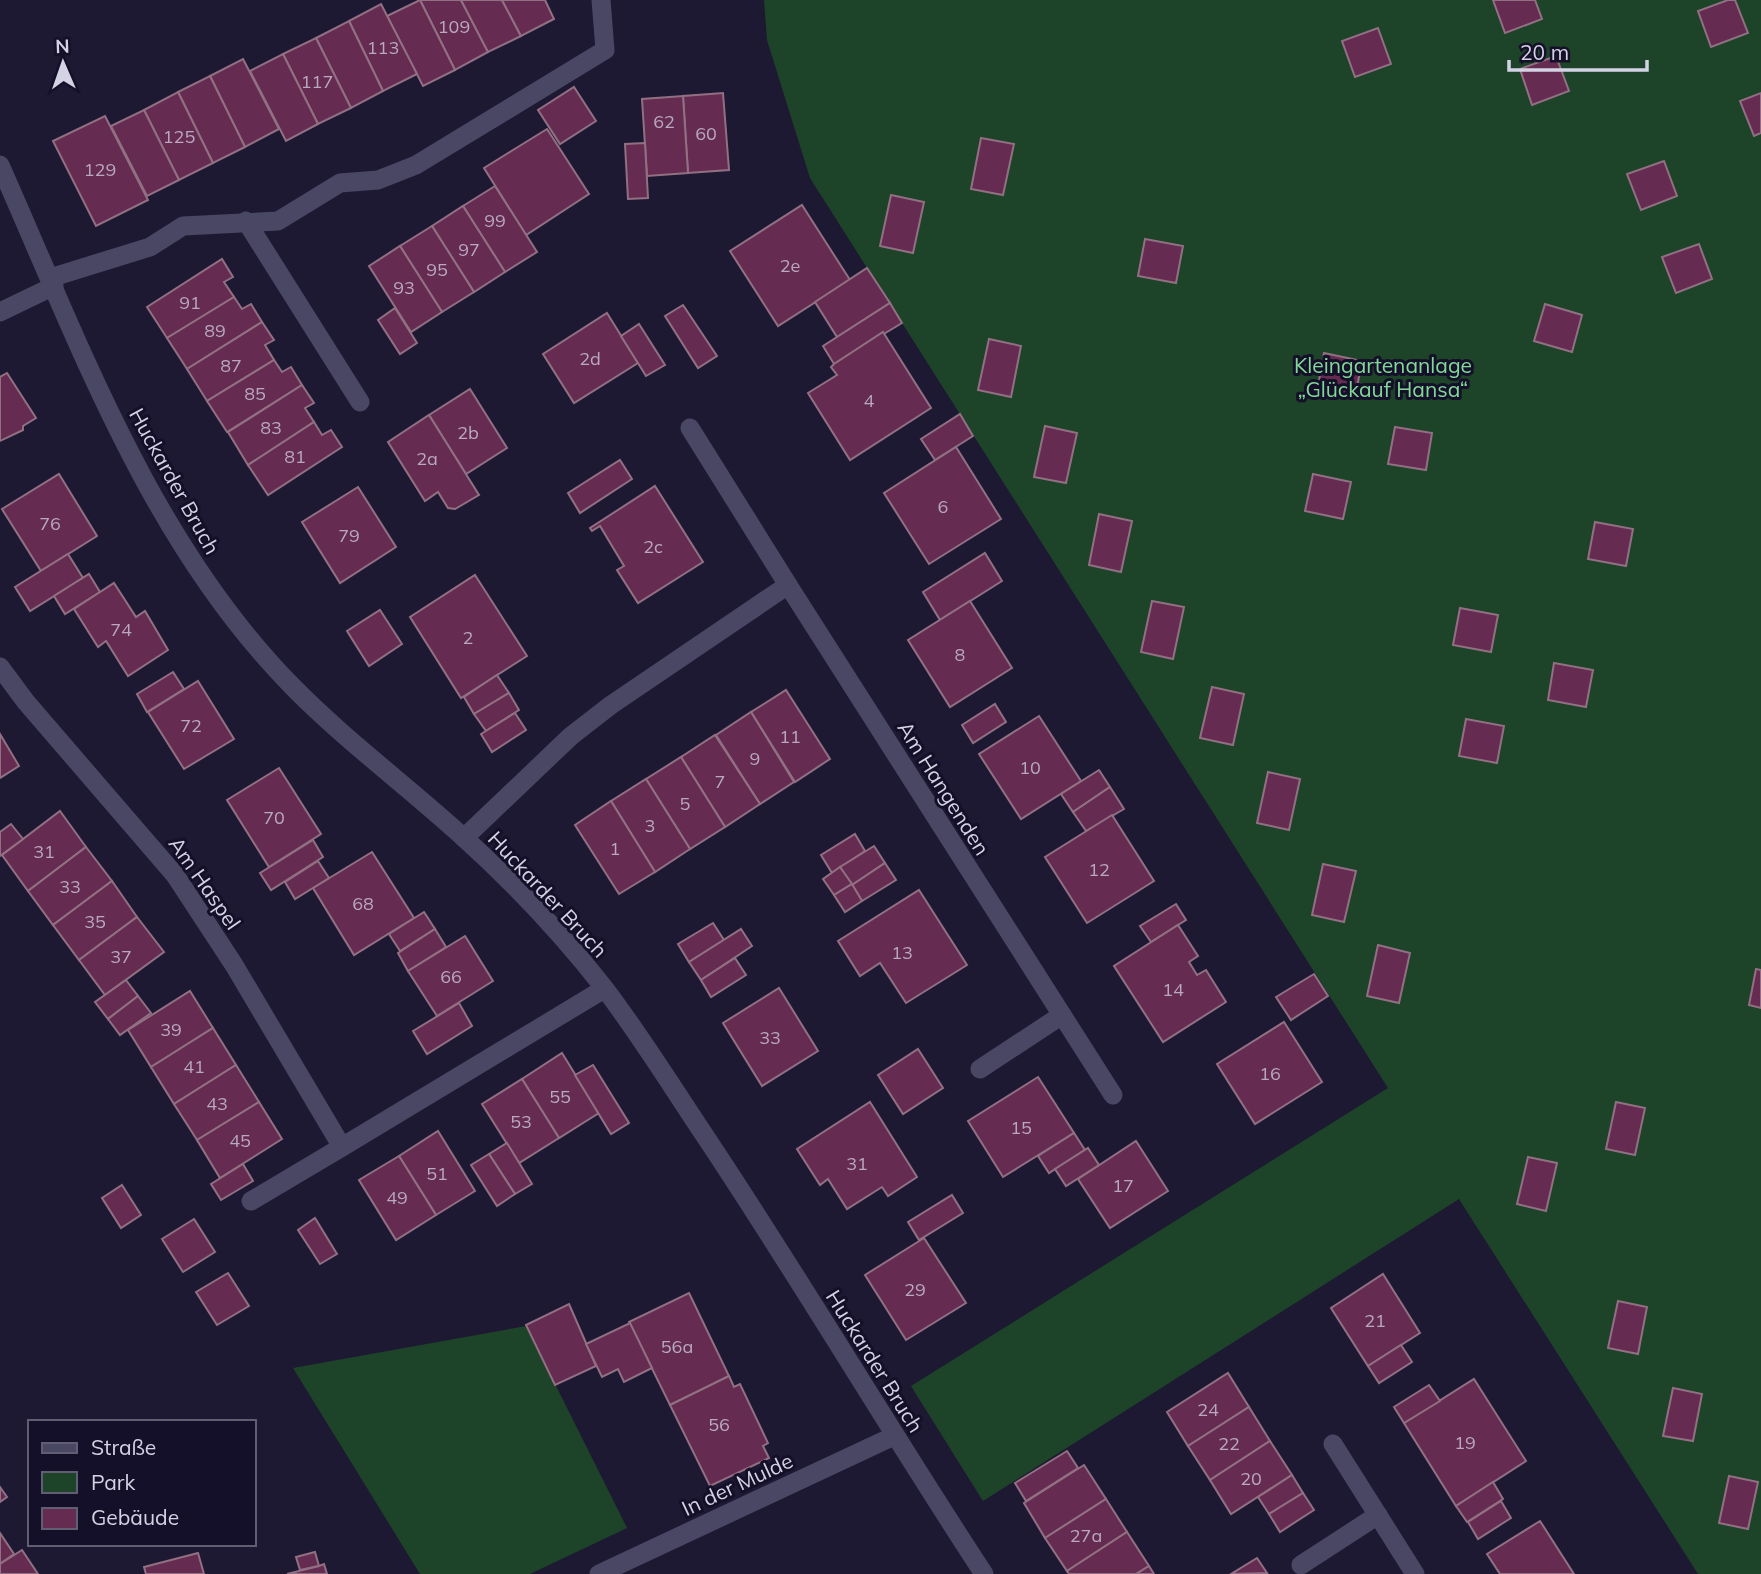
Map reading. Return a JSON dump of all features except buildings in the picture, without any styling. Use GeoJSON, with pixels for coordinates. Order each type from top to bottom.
{"type":"FeatureCollection","features":[{"type":"Feature","properties":{"kind":"street"},"geometry":{"type":"LineString","coordinates":[[0,312],[52,282],[150,247],[183,226],[278,221],[340,183],[378,180],[416,165],[605,50],[601,0]]}},
{"type":"Feature","properties":{"kind":"street","name":"Huckarder Bruch"},"geometry":{"type":"LineString","coordinates":[[0,165],[114,418],[158,504],[208,586],[292,687],[464,838],[536,911],[604,989],[754,1210],[894,1436],[984,1574]]}},
{"type":"Feature","properties":{"kind":"street"},"geometry":{"type":"LineString","coordinates":[[247,221],[360,402]]}},
{"type":"Feature","properties":{"kind":"street","name":"Am Hangenden"},"geometry":{"type":"LineString","coordinates":[[690,428],[1112,1095]]}},
{"type":"Feature","properties":{"kind":"street"},"geometry":{"type":"LineString","coordinates":[[464,838],[571,736],[601,712],[788,585]]}},
{"type":"Feature","properties":{"kind":"street","name":"Am Haspel"},"geometry":{"type":"LineString","coordinates":[[0,667],[34,711],[175,875],[234,965],[342,1147]]}},
{"type":"Feature","properties":{"kind":"street"},"geometry":{"type":"LineString","coordinates":[[251,1201],[604,989]]}},
{"type":"Feature","properties":{"kind":"street"},"geometry":{"type":"LineString","coordinates":[[980,1069],[1062,1015]]}},
{"type":"Feature","properties":{"kind":"street","name":"In der Mulde"},"geometry":{"type":"LineString","coordinates":[[599,1574],[894,1436]]}},
{"type":"Feature","properties":{"kind":"street"},"geometry":{"type":"LineString","coordinates":[[1333,1444],[1415,1574]]}},
{"type":"Feature","properties":{"kind":"street"},"geometry":{"type":"LineString","coordinates":[[1301,1565],[1378,1515]]}},
{"type":"Feature","properties":{"kind":"green space","name":"Kleingartenanlage „Glückauf Hansa“"},"geometry":{"type":"Polygon","coordinates":[[[764,0],[1761,0],[1761,1574],[1698,1574],[1459,1199],[983,1501],[911,1386],[1388,1088],[810,178],[767,40],[764,0]]]}},
{"type":"Feature","properties":{"kind":"green space"},"geometry":{"type":"Polygon","coordinates":[[[526,1326],[627,1528],[530,1574],[420,1574],[293,1368],[526,1326]]]}}]}
